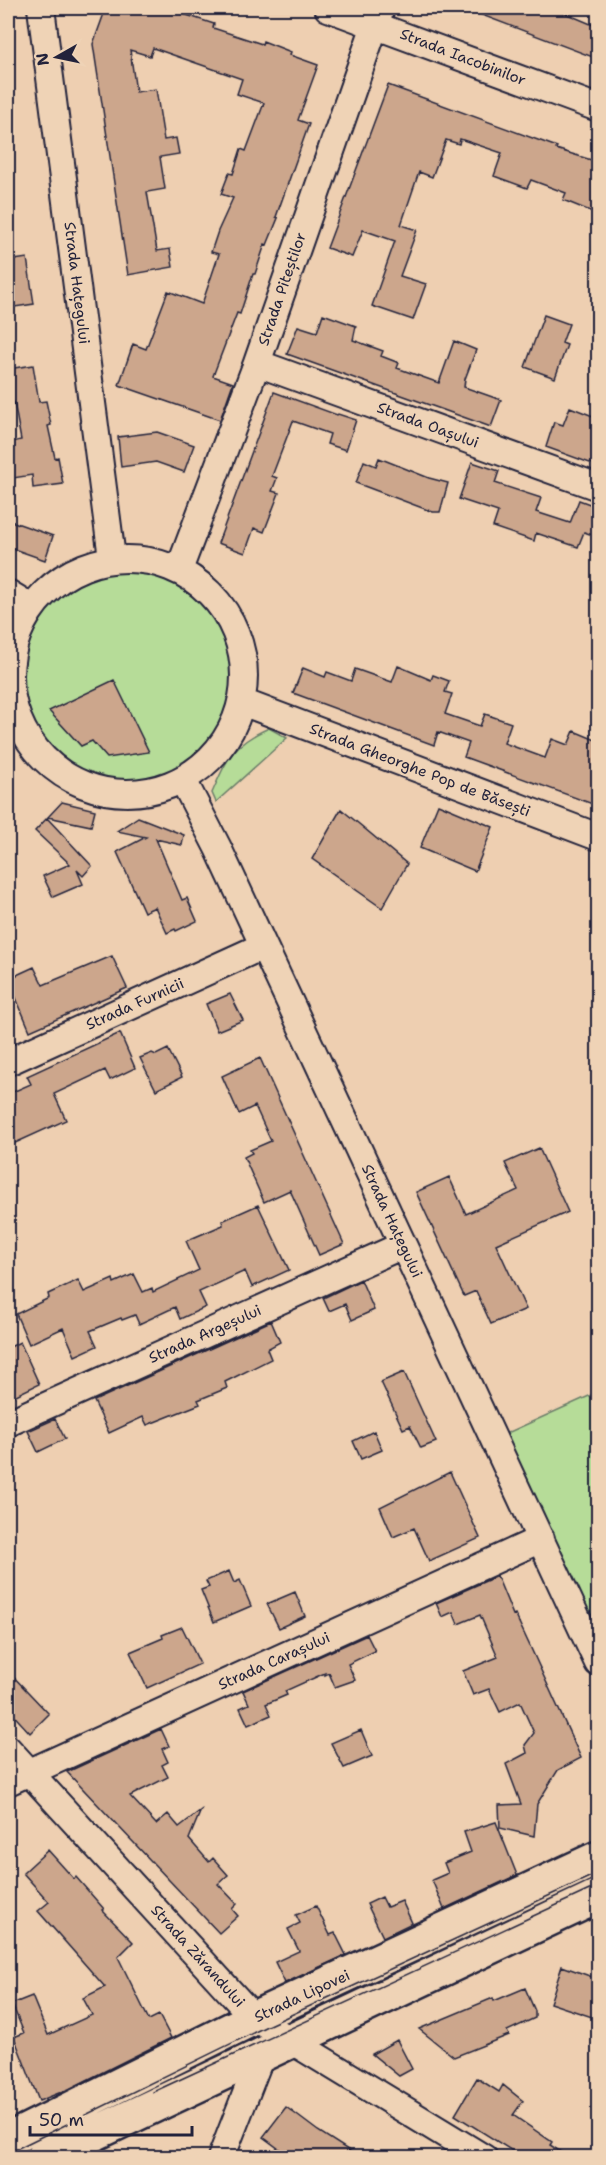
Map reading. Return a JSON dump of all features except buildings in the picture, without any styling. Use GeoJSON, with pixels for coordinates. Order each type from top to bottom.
{"type":"FeatureCollection","features":[{"type":"Feature","properties":{"kind":"street","name":"Strada Hațegului"},"geometry":{"type":"LineString","coordinates":[[42,8],[112,558]]}},
{"type":"Feature","properties":{"kind":"street","name":"Strada Iacobinilor"},"geometry":{"type":"LineString","coordinates":[[327,8],[378,16],[598,108]]}},
{"type":"Feature","properties":{"kind":"street","name":"Strada Piteștilor"},"geometry":{"type":"LineString","coordinates":[[179,570],[257,363],[378,16]]}},
{"type":"Feature","properties":{"kind":"street","name":"Strada Oașului"},"geometry":{"type":"LineString","coordinates":[[257,363],[598,487]]}},
{"type":"Feature","properties":{"kind":"street"},"geometry":{"type":"LineString","coordinates":[[112,558],[144,559],[179,570],[204,587],[225,610],[239,639],[245,670],[242,702],[233,728],[212,758],[183,780],[150,792],[109,793],[71,780],[40,756],[21,728],[9,696],[9,668],[15,637],[31,607],[50,587],[78,568],[112,558]]}},
{"type":"Feature","properties":{"kind":"street"},"geometry":{"type":"LineString","coordinates":[[8,593],[31,607]]}},
{"type":"Feature","properties":{"kind":"street","name":"Strada Gheorghe Pop de Băsești"},"geometry":{"type":"LineString","coordinates":[[242,702],[598,837]]}},
{"type":"Feature","properties":{"kind":"street","name":"Strada Hațegului"},"geometry":{"type":"LineString","coordinates":[[183,780],[218,848],[598,1663]]}},
{"type":"Feature","properties":{"kind":"street","name":"Strada Furnicii"},"geometry":{"type":"LineString","coordinates":[[8,1062],[263,946]]}},
{"type":"Feature","properties":{"kind":"street","name":"Strada Argeșului"},"geometry":{"type":"LineString","coordinates":[[8,1423],[404,1245]]}},
{"type":"Feature","properties":{"kind":"street","name":"Strada Carașului"},"geometry":{"type":"LineString","coordinates":[[19,1777],[541,1539]]}},
{"type":"Feature","properties":{"kind":"street","name":"Strada Zărandului"},"geometry":{"type":"LineString","coordinates":[[8,1749],[19,1777],[254,2018],[484,2157]]}},
{"type":"Feature","properties":{"kind":"street","name":"Strada Lipovei"},"geometry":{"type":"LineString","coordinates":[[8,2140],[254,2018],[598,1858]]}},
{"type":"Feature","properties":{"kind":"street"},"geometry":{"type":"LineString","coordinates":[[43,2157],[598,1896]]}},
{"type":"Feature","properties":{"kind":"street"},"geometry":{"type":"LineString","coordinates":[[221,2157],[262,2054]]}},
{"type":"Feature","properties":{"kind":"green space"},"geometry":{"type":"Polygon","coordinates":[[[116,559],[138,559],[172,568],[192,578],[210,593],[225,611],[235,631],[242,653],[244,676],[242,699],[235,721],[225,741],[210,759],[192,774],[161,788],[138,793],[116,793],[93,788],[62,774],[36,750],[29,741],[15,710],[10,687],[10,665],[15,642],[29,611],[53,585],[62,578],[93,564],[116,559]]]}},
{"type":"Feature","properties":{"kind":"green space"},"geometry":{"type":"Polygon","coordinates":[[[269,728],[287,738],[216,802],[212,793],[232,754],[247,740],[269,728]]]}},
{"type":"Feature","properties":{"kind":"green space"},"geometry":{"type":"Polygon","coordinates":[[[598,1392],[598,1662],[494,1439],[598,1392]]]}},
{"type":"Feature","properties":{"kind":"tram line"},"geometry":{"type":"LineString","coordinates":[[8,2153],[267,2026],[598,1873]]}},
{"type":"Feature","properties":{"kind":"tram line"},"geometry":{"type":"LineString","coordinates":[[153,2092],[598,1886]]}}]}
